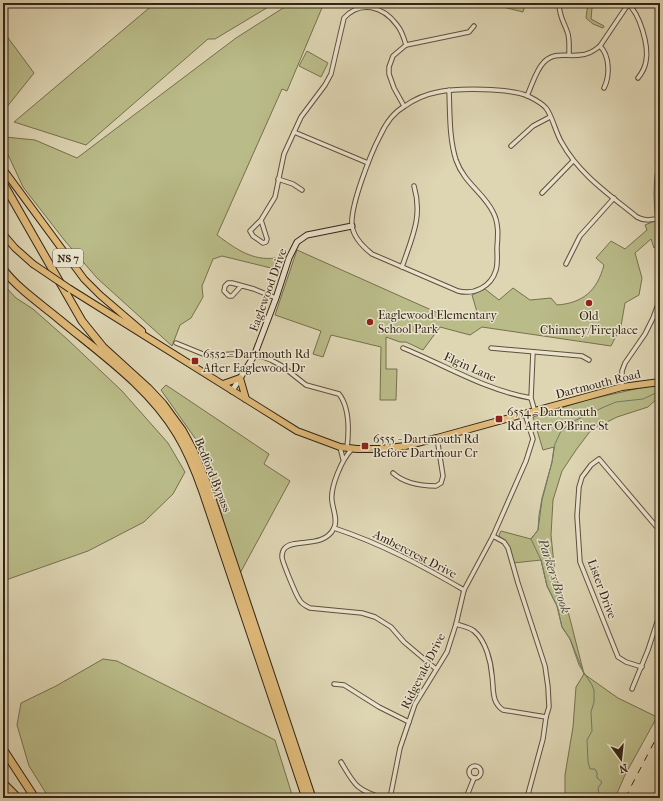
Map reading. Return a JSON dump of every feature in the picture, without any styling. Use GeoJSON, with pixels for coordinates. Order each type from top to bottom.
{"type":"FeatureCollection","features":[{"type":"Feature","properties":{"kind":"highway","name":"Bedford Bypass"},"geometry":{"type":"LineString","coordinates":[[3,183],[82,321],[103,347],[148,388],[163,404],[182,430],[194,452],[207,484],[312,798]]}},
{"type":"Feature","properties":{"kind":"highway","name":"Bedford Bypass"},"geometry":{"type":"LineString","coordinates":[[3,269],[20,287],[134,382],[153,402],[177,434],[191,460],[203,492],[306,798]]}},
{"type":"Feature","properties":{"kind":"highway"},"geometry":{"type":"LineString","coordinates":[[3,750],[36,798]]}},
{"type":"Feature","properties":{"kind":"highway"},"geometry":{"type":"LineString","coordinates":[[3,783],[18,798]]}},
{"type":"Feature","properties":{"kind":"main road","name":"Dartmouth Road"},"geometry":{"type":"LineString","coordinates":[[3,169],[83,278],[100,295],[146,335]]}},
{"type":"Feature","properties":{"kind":"main road","name":"Dartmouth Road"},"geometry":{"type":"LineString","coordinates":[[3,234],[32,264],[131,328],[146,335],[232,391],[297,430],[340,446],[350,448],[381,449],[405,446],[535,412],[622,387],[660,382]]}},
{"type":"Feature","properties":{"kind":"main road"},"geometry":{"type":"LineString","coordinates":[[223,384],[240,378],[246,399]]}},
{"type":"Feature","properties":{"kind":"street"},"geometry":{"type":"LineString","coordinates":[[378,8],[379,3]]}},
{"type":"Feature","properties":{"kind":"street"},"geometry":{"type":"LineString","coordinates":[[560,3],[560,13],[569,39],[569,54]]}},
{"type":"Feature","properties":{"kind":"street"},"geometry":{"type":"LineString","coordinates":[[527,96],[535,76],[544,62],[553,56],[569,54],[579,56],[587,54],[600,46],[628,4],[636,15],[641,27],[646,50],[644,70],[638,78]]}},
{"type":"Feature","properties":{"kind":"street"},"geometry":{"type":"LineString","coordinates":[[260,220],[266,239],[266,242],[263,243],[253,236],[250,231],[260,220],[275,197],[284,154],[301,117],[325,85],[331,74],[344,18],[349,12],[362,6],[378,8],[398,25],[406,45]]}},
{"type":"Feature","properties":{"kind":"street"},"geometry":{"type":"LineString","coordinates":[[404,106],[394,88],[389,68],[393,56],[406,45],[469,32],[474,26]]}},
{"type":"Feature","properties":{"kind":"street"},"geometry":{"type":"LineString","coordinates":[[600,46],[604,51],[607,60],[608,81],[604,88]]}},
{"type":"Feature","properties":{"kind":"street"},"geometry":{"type":"LineString","coordinates":[[449,90],[453,152],[463,176],[493,212],[496,221],[498,233],[496,269],[492,279],[482,289],[465,293],[372,254],[357,238],[352,226],[352,215],[368,163],[380,136],[389,122],[404,106],[424,96],[449,90],[507,91],[527,96],[546,107],[562,143],[573,161],[637,217],[642,220],[657,219]]}},
{"type":"Feature","properties":{"kind":"street"},"geometry":{"type":"LineString","coordinates":[[511,146],[533,126],[550,116]]}},
{"type":"Feature","properties":{"kind":"street"},"geometry":{"type":"LineString","coordinates":[[294,132],[368,163]]}},
{"type":"Feature","properties":{"kind":"street"},"geometry":{"type":"LineString","coordinates":[[660,160],[656,188],[657,219],[660,235]]}},
{"type":"Feature","properties":{"kind":"street"},"geometry":{"type":"LineString","coordinates":[[542,193],[573,161]]}},
{"type":"Feature","properties":{"kind":"street"},"geometry":{"type":"LineString","coordinates":[[278,179],[293,184],[302,190]]}},
{"type":"Feature","properties":{"kind":"street"},"geometry":{"type":"LineString","coordinates":[[402,267],[417,221],[418,202],[414,186]]}},
{"type":"Feature","properties":{"kind":"street"},"geometry":{"type":"LineString","coordinates":[[566,264],[580,236],[614,198]]}},
{"type":"Feature","properties":{"kind":"street","name":"Eaglewood Drive"},"geometry":{"type":"LineString","coordinates":[[232,391],[254,356],[276,298],[289,258],[297,242],[307,235],[352,226]]}},
{"type":"Feature","properties":{"kind":"street"},"geometry":{"type":"LineString","coordinates":[[241,286],[232,296],[229,296],[224,291],[225,286],[232,283],[254,289],[276,298]]}},
{"type":"Feature","properties":{"kind":"street"},"geometry":{"type":"LineString","coordinates":[[622,387],[622,371],[625,363],[648,329],[660,299]]}},
{"type":"Feature","properties":{"kind":"street"},"geometry":{"type":"LineString","coordinates":[[176,344],[203,354],[234,354],[254,356],[271,360],[282,366],[306,385],[339,394],[344,402],[346,410],[350,448],[343,460],[331,491],[335,517],[334,528],[330,534],[323,539],[288,546],[284,549],[282,556],[299,600],[305,606],[310,608],[362,613],[375,617],[391,627],[404,642],[436,669]]}},
{"type":"Feature","properties":{"kind":"street","name":"Elgin Lane"},"geometry":{"type":"LineString","coordinates":[[403,348],[497,390],[531,398]]}},
{"type":"Feature","properties":{"kind":"street"},"geometry":{"type":"LineString","coordinates":[[491,348],[582,356],[589,360]]}},
{"type":"Feature","properties":{"kind":"street"},"geometry":{"type":"LineString","coordinates":[[533,352],[531,398],[535,412]]}},
{"type":"Feature","properties":{"kind":"street","name":"Ridgevale Drive"},"geometry":{"type":"LineString","coordinates":[[390,798],[397,758],[415,704],[447,652],[456,624],[464,590],[493,536],[531,447],[533,439],[526,414]]}},
{"type":"Feature","properties":{"kind":"street"},"geometry":{"type":"LineString","coordinates":[[393,473],[399,478],[424,486],[436,486],[441,483],[443,476],[437,438]]}},
{"type":"Feature","properties":{"kind":"street"},"geometry":{"type":"LineString","coordinates":[[340,446],[343,460]]}},
{"type":"Feature","properties":{"kind":"street","name":"Lister Drive"},"geometry":{"type":"LineString","coordinates":[[642,667],[626,662],[618,657],[580,562],[577,516],[579,488],[582,477],[591,465],[599,459],[660,531]]}},
{"type":"Feature","properties":{"kind":"street","name":"Ambercrest Drive"},"geometry":{"type":"LineString","coordinates":[[334,528],[385,547],[464,590]]}},
{"type":"Feature","properties":{"kind":"street"},"geometry":{"type":"LineString","coordinates":[[493,536],[504,542],[508,548],[544,666],[548,687],[549,707],[543,739],[527,798]]}},
{"type":"Feature","properties":{"kind":"street"},"geometry":{"type":"LineString","coordinates":[[632,689],[642,667],[660,613]]}},
{"type":"Feature","properties":{"kind":"street"},"geometry":{"type":"LineString","coordinates":[[456,624],[474,631],[479,637],[491,667],[493,694],[498,706],[503,710],[546,717]]}},
{"type":"Feature","properties":{"kind":"street"},"geometry":{"type":"LineString","coordinates":[[334,684],[344,685],[379,707],[409,722]]}},
{"type":"Feature","properties":{"kind":"street"},"geometry":{"type":"LineString","coordinates":[[341,762],[356,786],[382,798]]}},
{"type":"Feature","properties":{"kind":"street"},"geometry":{"type":"LineString","coordinates":[[466,798],[474,778]]}},
{"type":"Feature","properties":{"kind":"green space"},"geometry":{"type":"Polygon","coordinates":[[[155,3],[275,3],[215,39],[208,39],[86,145],[14,122],[155,3]]]}},
{"type":"Feature","properties":{"kind":"green space"},"geometry":{"type":"Polygon","coordinates":[[[291,3],[324,3],[287,91],[282,89],[217,235],[231,245],[252,256],[259,258],[276,258],[275,269],[222,256],[213,259],[202,286],[203,297],[191,318],[180,325],[172,346],[97,278],[65,241],[23,187],[5,148],[5,137],[35,140],[77,158],[236,38],[291,3]]]}},
{"type":"Feature","properties":{"kind":"green space"},"geometry":{"type":"Polygon","coordinates":[[[487,3],[526,3],[523,12],[487,3]]]}},
{"type":"Feature","properties":{"kind":"green space"},"geometry":{"type":"Polygon","coordinates":[[[588,3],[594,3],[591,19],[604,26],[603,28],[593,24],[586,18],[588,3]]]}},
{"type":"Feature","properties":{"kind":"green space"},"geometry":{"type":"Polygon","coordinates":[[[3,31],[34,73],[6,108],[3,107],[3,31]]]}},
{"type":"Feature","properties":{"kind":"green space"},"geometry":{"type":"Polygon","coordinates":[[[307,51],[328,63],[321,77],[299,66],[307,51]]]}},
{"type":"Feature","properties":{"kind":"green space"},"geometry":{"type":"Polygon","coordinates":[[[657,220],[660,246],[654,248],[651,239],[635,253],[642,278],[639,295],[625,303],[621,326],[611,346],[482,327],[470,335],[440,327],[423,350],[406,342],[400,342],[386,337],[386,369],[397,369],[396,400],[380,400],[381,347],[331,335],[323,357],[313,354],[321,331],[275,315],[297,250],[447,317],[477,312],[472,295],[485,289],[499,300],[513,288],[530,300],[551,298],[557,305],[566,304],[574,302],[588,294],[593,289],[604,265],[596,258],[611,241],[625,249],[647,230],[645,225],[657,220]]]}},
{"type":"Feature","properties":{"kind":"green space"},"geometry":{"type":"Polygon","coordinates":[[[3,284],[16,298],[33,309],[67,339],[122,391],[168,443],[185,472],[173,494],[144,522],[88,551],[3,581],[3,284]]]}},
{"type":"Feature","properties":{"kind":"green space"},"geometry":{"type":"Polygon","coordinates":[[[166,385],[269,454],[264,464],[290,481],[238,577],[213,482],[197,441],[161,390],[166,385]]]}},
{"type":"Feature","properties":{"kind":"green space"},"geometry":{"type":"Polygon","coordinates":[[[649,386],[660,386],[660,396],[648,407],[617,417],[591,430],[562,471],[553,500],[551,535],[555,574],[569,615],[584,674],[570,639],[562,627],[557,606],[547,586],[541,560],[513,563],[505,541],[499,535],[501,531],[531,539],[538,530],[542,500],[552,462],[554,447],[543,450],[533,417],[586,400],[649,386]]]}},
{"type":"Feature","properties":{"kind":"green space"},"geometry":{"type":"Polygon","coordinates":[[[103,659],[117,661],[275,740],[293,798],[49,798],[29,766],[17,725],[21,703],[56,686],[103,659]]]}},
{"type":"Feature","properties":{"kind":"green space"},"geometry":{"type":"Polygon","coordinates":[[[584,674],[618,698],[657,717],[625,775],[615,798],[565,798],[565,775],[573,727],[576,687],[584,674]]]}},
{"type":"Feature","properties":{"kind":"waterway","name":"Parkers Brook"},"geometry":{"type":"LineString","coordinates":[[596,798],[599,794],[598,788],[602,782],[597,778],[595,769],[590,769],[588,762],[587,740],[592,731],[591,712],[594,702],[594,690],[579,665],[570,639],[562,627],[557,606],[547,586],[541,560],[531,539],[538,530],[542,498],[552,462],[555,444],[561,431],[574,421],[616,402],[643,399],[660,391]]}},
{"type":"Feature","properties":{"kind":"railway"},"geometry":{"type":"LineString","coordinates":[[625,798],[660,731]]}},
{"type":"Feature","properties":{"kind":"place","name":"Old Chimney/Fireplace"},"geometry":{"type":"Point","coordinates":[589,303]}},
{"type":"Feature","properties":{"kind":"place","name":"Eaglewood Elementary School Park"},"geometry":{"type":"Point","coordinates":[370,322]}},
{"type":"Feature","properties":{"kind":"place","name":"6552 - Dartmouth Rd After Eaglewood Dr"},"geometry":{"type":"Point","coordinates":[195,361]}},
{"type":"Feature","properties":{"kind":"place","name":"6554 - Dartmouth Rd After O'Brine St"},"geometry":{"type":"Point","coordinates":[499,419]}},
{"type":"Feature","properties":{"kind":"place","name":"6555 - Dartmouth Rd Before Dartmour Cr"},"geometry":{"type":"Point","coordinates":[365,446]}}]}
